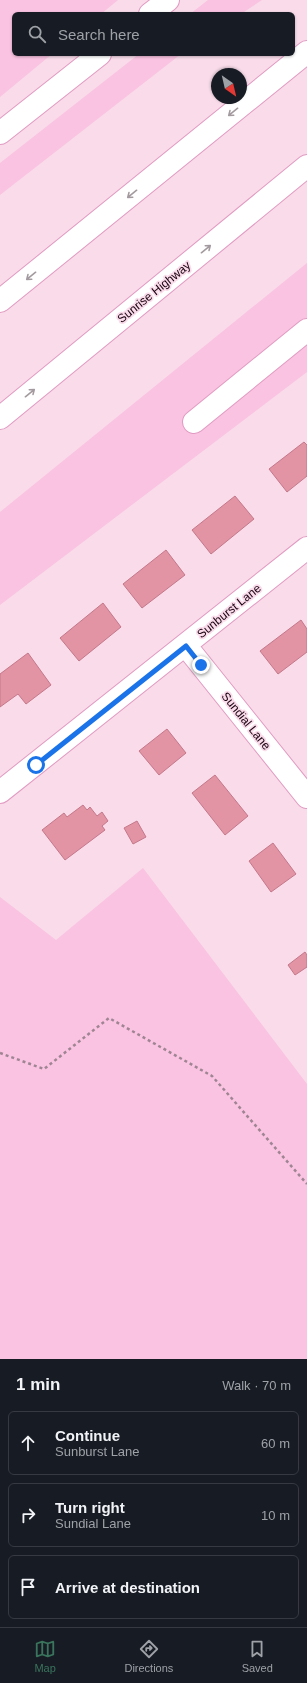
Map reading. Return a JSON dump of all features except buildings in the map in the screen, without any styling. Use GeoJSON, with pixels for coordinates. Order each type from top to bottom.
{"type":"FeatureCollection","features":[{"type":"Feature","properties":{"kind":"main road"},"geometry":{"type":"LineString","coordinates":[[153,12],[168,0]]}},
{"type":"Feature","properties":{"kind":"main road"},"geometry":{"type":"LineString","coordinates":[[282,73],[307,47]]}},
{"type":"Feature","properties":{"kind":"main road"},"geometry":{"type":"LineString","coordinates":[[0,301],[307,52]]}},
{"type":"Feature","properties":{"kind":"main road"},"geometry":{"type":"LineString","coordinates":[[0,133],[97,56]]}},
{"type":"Feature","properties":{"kind":"main road","name":"Sunrise Highway"},"geometry":{"type":"LineString","coordinates":[[0,418],[307,166]]}},
{"type":"Feature","properties":{"kind":"main road"},"geometry":{"type":"LineString","coordinates":[[194,422],[304,338]]}},
{"type":"Feature","properties":{"kind":"main road","name":"Sunburst Lane"},"geometry":{"type":"LineString","coordinates":[[0,792],[186,646],[307,548]]}},
{"type":"Feature","properties":{"kind":"main road","name":"Sundial Lane"},"geometry":{"type":"LineString","coordinates":[[186,646],[307,797]]}},
{"type":"Feature","properties":{"kind":"path"},"geometry":{"type":"LineString","coordinates":[[0,1053],[44,1069],[109,1018],[212,1076],[307,1184]]}},
{"type":"Feature","properties":{"kind":"shaded area"},"geometry":{"type":"Polygon","coordinates":[[[0,0],[118,0],[103,12],[12,12],[12,56],[50,56],[0,97],[0,0]]]}},
{"type":"Feature","properties":{"kind":"shaded area"},"geometry":{"type":"Polygon","coordinates":[[[208,0],[262,0],[244,12],[193,12],[208,0]]]}},
{"type":"Feature","properties":{"kind":"shaded area"},"geometry":{"type":"Polygon","coordinates":[[[136,56],[178,56],[0,195],[0,163],[136,56]]]}},
{"type":"Feature","properties":{"kind":"shaded area"},"geometry":{"type":"Polygon","coordinates":[[[307,263],[307,372],[0,605],[0,512],[307,263]]]}},
{"type":"Feature","properties":{"kind":"shaded area"},"geometry":{"type":"Polygon","coordinates":[[[143,868],[307,1084],[307,1359],[0,1359],[0,897],[56,940],[143,868]]]}},
{"type":"Feature","properties":{"kind":"route"},"geometry":{"type":"LineString","coordinates":[[36,765],[186,646],[201,665]]}}]}
